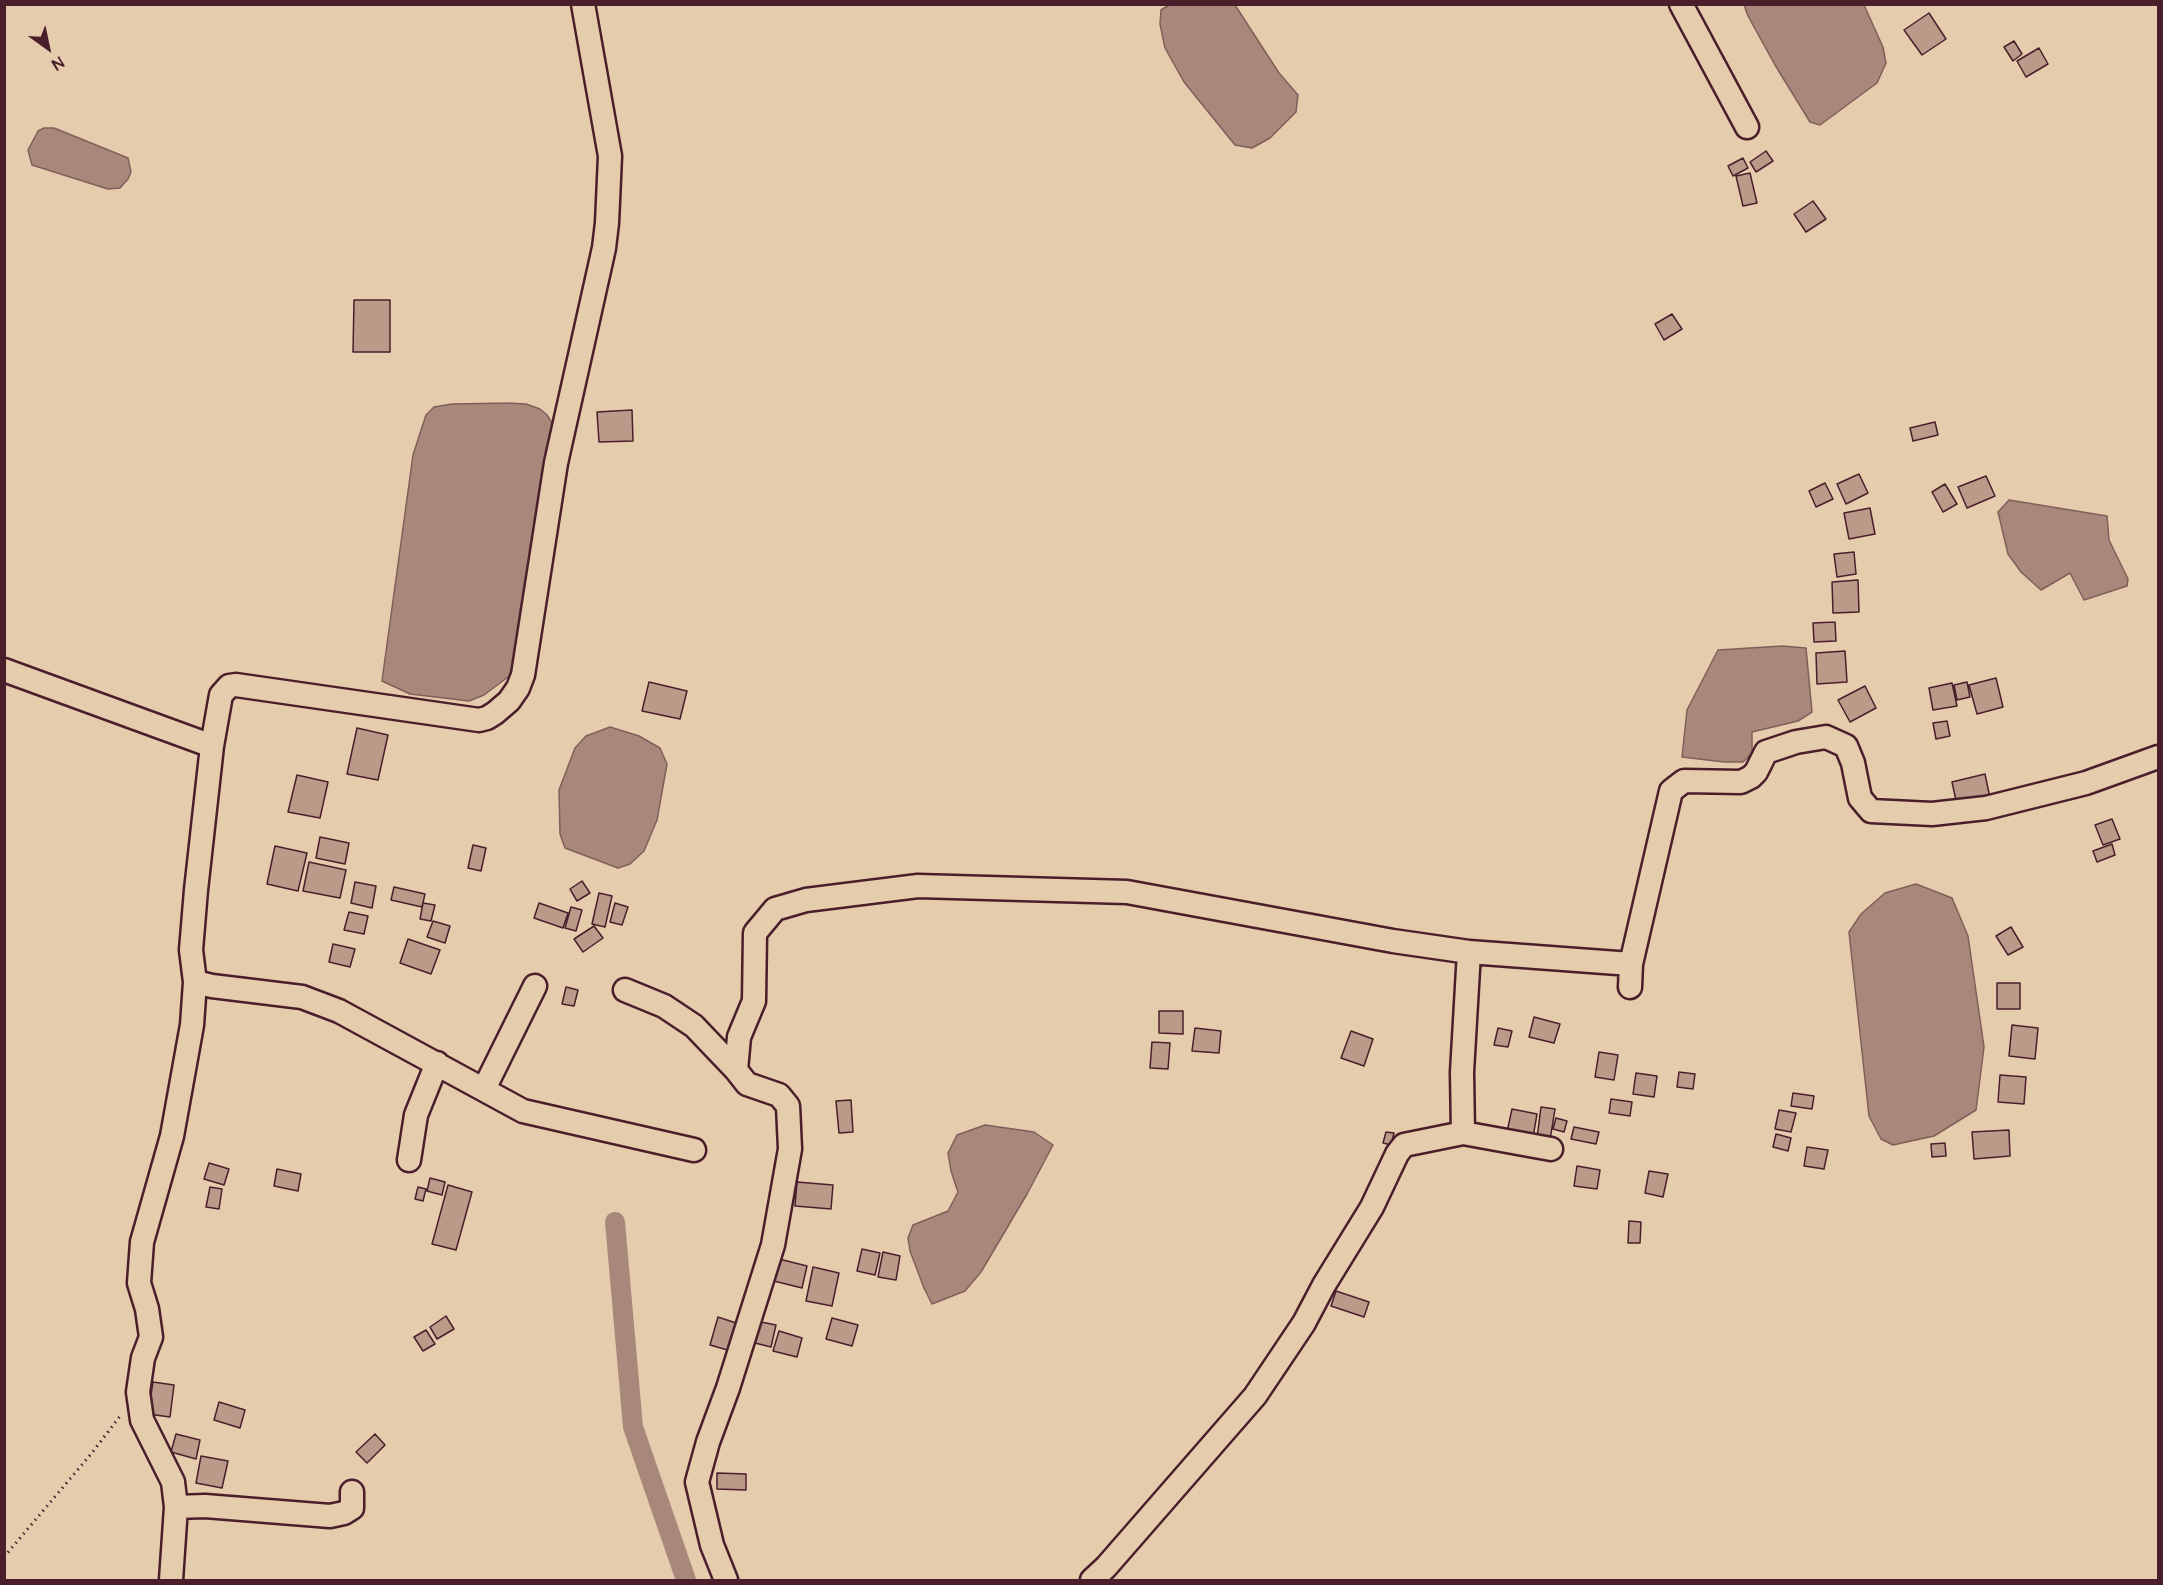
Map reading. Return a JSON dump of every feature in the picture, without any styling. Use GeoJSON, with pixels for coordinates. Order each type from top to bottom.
{"type":"FeatureCollection","features":[{"type":"Feature","properties":{"kind":"street"},"geometry":{"type":"LineString","coordinates":[[171,1581],[176,1507],[173,1482],[142,1420],[138,1392],[143,1358],[150,1337],[147,1309],[138,1283],[142,1242],[171,1136],[192,1025],[195,982],[191,950],[196,890],[212,746],[221,694],[228,686],[236,685],[479,720],[495,713],[509,701],[518,688],[524,675],[556,463],[604,248],[607,223],[610,156],[583,4]]}},
{"type":"Feature","properties":{"kind":"street"},"geometry":{"type":"LineString","coordinates":[[1681,4],[1747,127]]}},
{"type":"Feature","properties":{"kind":"street"},"geometry":{"type":"LineString","coordinates":[[4,670],[212,746]]}},
{"type":"Feature","properties":{"kind":"street"},"geometry":{"type":"LineString","coordinates":[[1630,987],[1631,964],[1671,791],[1684,781],[1741,782],[1751,777],[1766,752],[1796,741],[1826,737],[1846,746],[1853,763],[1860,798],[1871,811],[1932,814],[1986,808],[2075,786],[2158,757]]}},
{"type":"Feature","properties":{"kind":"street"},"geometry":{"type":"LineString","coordinates":[[736,1070],[739,1037],[754,1001],[754,933],[775,909],[806,900],[918,886],[1127,892],[1393,941],[1469,952],[1631,964]]}},
{"type":"Feature","properties":{"kind":"street"},"geometry":{"type":"LineString","coordinates":[[1463,1133],[1462,1072],[1469,952]]}},
{"type":"Feature","properties":{"kind":"street"},"geometry":{"type":"LineString","coordinates":[[195,982],[223,988],[302,997],[339,1011],[523,1111],[694,1150]]}},
{"type":"Feature","properties":{"kind":"street"},"geometry":{"type":"LineString","coordinates":[[484,1089],[535,986]]}},
{"type":"Feature","properties":{"kind":"street"},"geometry":{"type":"LineString","coordinates":[[625,990],[664,1006],[694,1026],[747,1084],[779,1095],[788,1106],[790,1149],[773,1245],[697,1482],[712,1545],[726,1581]]}},
{"type":"Feature","properties":{"kind":"street"},"geometry":{"type":"LineString","coordinates":[[409,1160],[416,1115],[437,1063]]}},
{"type":"Feature","properties":{"kind":"street"},"geometry":{"type":"LineString","coordinates":[[1092,1581],[1256,1396],[1304,1323],[1324,1285],[1372,1207],[1397,1154],[1404,1145],[1463,1133],[1551,1149]]}},
{"type":"Feature","properties":{"kind":"street"},"geometry":{"type":"LineString","coordinates":[[176,1507],[204,1506],[330,1516],[344,1513],[352,1508],[352,1492]]}},
{"type":"Feature","properties":{"kind":"path"},"geometry":{"type":"LineString","coordinates":[[4,1557],[91,1454],[138,1392]]}},
{"type":"Feature","properties":{"kind":"shaded area"},"geometry":{"type":"Polygon","coordinates":[[[1169,5],[1235,5],[1279,73],[1298,95],[1296,112],[1270,138],[1252,148],[1235,145],[1184,82],[1165,48],[1160,24],[1161,10],[1169,5]]]}},
{"type":"Feature","properties":{"kind":"shaded area"},"geometry":{"type":"Polygon","coordinates":[[[1744,5],[1864,5],[1883,47],[1886,63],[1877,83],[1820,125],[1810,122],[1775,65],[1744,5]]]}},
{"type":"Feature","properties":{"kind":"shaded area"},"geometry":{"type":"Polygon","coordinates":[[[44,128],[54,128],[128,158],[131,172],[128,179],[120,188],[108,189],[32,165],[28,150],[38,131],[44,128]]]}},
{"type":"Feature","properties":{"kind":"shaded area"},"geometry":{"type":"Polygon","coordinates":[[[452,404],[526,404],[540,409],[556,429],[512,674],[484,695],[469,701],[410,694],[382,681],[413,455],[426,415],[434,407],[452,404]]]}},
{"type":"Feature","properties":{"kind":"shaded area"},"geometry":{"type":"Polygon","coordinates":[[[2009,500],[2107,516],[2109,540],[2128,579],[2127,586],[2084,600],[2070,573],[2041,590],[2021,572],[2008,554],[1998,512],[2009,500]]]}},
{"type":"Feature","properties":{"kind":"shaded area"},"geometry":{"type":"Polygon","coordinates":[[[1782,646],[1806,648],[1812,712],[1798,721],[1752,732],[1752,753],[1743,762],[1682,757],[1687,710],[1718,650],[1782,646]]]}},
{"type":"Feature","properties":{"kind":"shaded area"},"geometry":{"type":"Polygon","coordinates":[[[610,727],[639,736],[660,748],[667,764],[657,820],[644,851],[630,864],[618,868],[565,848],[560,834],[559,790],[575,748],[586,736],[610,727]]]}},
{"type":"Feature","properties":{"kind":"shaded area"},"geometry":{"type":"Polygon","coordinates":[[[1916,884],[1952,898],[1968,936],[1984,1047],[1976,1110],[1934,1136],[1893,1145],[1881,1139],[1869,1116],[1849,932],[1861,914],[1885,893],[1916,884]]]}},
{"type":"Feature","properties":{"kind":"shaded area"},"geometry":{"type":"Polygon","coordinates":[[[985,1125],[1034,1132],[1053,1145],[981,1272],[965,1291],[932,1304],[910,1251],[908,1238],[913,1225],[948,1211],[958,1192],[948,1153],[957,1135],[985,1125]]]}},
{"type":"Feature","properties":{"kind":"building"},"geometry":{"type":"Polygon","coordinates":[[[1929,13],[1946,39],[1922,55],[1904,30],[1929,13]]]}},
{"type":"Feature","properties":{"kind":"building"},"geometry":{"type":"Polygon","coordinates":[[[2014,41],[2022,54],[2013,61],[2004,47],[2014,41]]]}},
{"type":"Feature","properties":{"kind":"building"},"geometry":{"type":"Polygon","coordinates":[[[2039,48],[2048,64],[2026,77],[2017,61],[2039,48]]]}},
{"type":"Feature","properties":{"kind":"building"},"geometry":{"type":"Polygon","coordinates":[[[1766,151],[1773,161],[1756,172],[1750,162],[1766,151]]]}},
{"type":"Feature","properties":{"kind":"building"},"geometry":{"type":"Polygon","coordinates":[[[1743,158],[1748,168],[1733,176],[1728,166],[1743,158]]]}},
{"type":"Feature","properties":{"kind":"building"},"geometry":{"type":"Polygon","coordinates":[[[1750,173],[1757,203],[1743,206],[1736,176],[1750,173]]]}},
{"type":"Feature","properties":{"kind":"building"},"geometry":{"type":"Polygon","coordinates":[[[1813,201],[1826,219],[1806,232],[1794,214],[1813,201]]]}},
{"type":"Feature","properties":{"kind":"building"},"geometry":{"type":"Polygon","coordinates":[[[354,300],[390,300],[390,352],[353,352],[354,300]]]}},
{"type":"Feature","properties":{"kind":"building"},"geometry":{"type":"Polygon","coordinates":[[[1672,314],[1682,329],[1664,340],[1655,324],[1672,314]]]}},
{"type":"Feature","properties":{"kind":"building"},"geometry":{"type":"Polygon","coordinates":[[[632,410],[633,441],[599,442],[597,412],[632,410]]]}},
{"type":"Feature","properties":{"kind":"building"},"geometry":{"type":"Polygon","coordinates":[[[1935,422],[1938,435],[1913,441],[1910,428],[1935,422]]]}},
{"type":"Feature","properties":{"kind":"building"},"geometry":{"type":"Polygon","coordinates":[[[1859,474],[1868,493],[1846,504],[1837,484],[1859,474]]]}},
{"type":"Feature","properties":{"kind":"building"},"geometry":{"type":"Polygon","coordinates":[[[1986,476],[1995,496],[1967,508],[1958,487],[1986,476]]]}},
{"type":"Feature","properties":{"kind":"building"},"geometry":{"type":"Polygon","coordinates":[[[1825,483],[1833,499],[1816,507],[1809,491],[1825,483]]]}},
{"type":"Feature","properties":{"kind":"building"},"geometry":{"type":"Polygon","coordinates":[[[1945,484],[1957,504],[1943,512],[1932,492],[1945,484]]]}},
{"type":"Feature","properties":{"kind":"building"},"geometry":{"type":"Polygon","coordinates":[[[1870,508],[1875,534],[1849,539],[1844,513],[1870,508]]]}},
{"type":"Feature","properties":{"kind":"building"},"geometry":{"type":"Polygon","coordinates":[[[1854,552],[1856,574],[1837,577],[1834,554],[1854,552]]]}},
{"type":"Feature","properties":{"kind":"building"},"geometry":{"type":"Polygon","coordinates":[[[1858,580],[1859,612],[1833,613],[1832,582],[1858,580]]]}},
{"type":"Feature","properties":{"kind":"building"},"geometry":{"type":"Polygon","coordinates":[[[1835,622],[1836,641],[1814,642],[1813,623],[1835,622]]]}},
{"type":"Feature","properties":{"kind":"building"},"geometry":{"type":"Polygon","coordinates":[[[1845,651],[1847,682],[1817,684],[1816,653],[1845,651]]]}},
{"type":"Feature","properties":{"kind":"building"},"geometry":{"type":"Polygon","coordinates":[[[1996,678],[2003,707],[1977,714],[1969,685],[1996,678]]]}},
{"type":"Feature","properties":{"kind":"building"},"geometry":{"type":"Polygon","coordinates":[[[649,682],[687,691],[680,719],[642,711],[649,682]]]}},
{"type":"Feature","properties":{"kind":"building"},"geometry":{"type":"Polygon","coordinates":[[[1967,682],[1970,697],[1957,700],[1954,685],[1967,682]]]}},
{"type":"Feature","properties":{"kind":"building"},"geometry":{"type":"Polygon","coordinates":[[[1952,683],[1957,706],[1933,710],[1929,688],[1952,683]]]}},
{"type":"Feature","properties":{"kind":"building"},"geometry":{"type":"Polygon","coordinates":[[[1865,686],[1876,708],[1850,722],[1838,700],[1865,686]]]}},
{"type":"Feature","properties":{"kind":"building"},"geometry":{"type":"Polygon","coordinates":[[[1947,721],[1950,736],[1936,739],[1933,723],[1947,721]]]}},
{"type":"Feature","properties":{"kind":"building"},"geometry":{"type":"Polygon","coordinates":[[[357,728],[388,735],[378,780],[347,774],[357,728]]]}},
{"type":"Feature","properties":{"kind":"building"},"geometry":{"type":"Polygon","coordinates":[[[1985,774],[1990,798],[1957,805],[1952,782],[1985,774]]]}},
{"type":"Feature","properties":{"kind":"building"},"geometry":{"type":"Polygon","coordinates":[[[297,775],[328,782],[320,818],[288,812],[297,775]]]}},
{"type":"Feature","properties":{"kind":"building"},"geometry":{"type":"Polygon","coordinates":[[[2112,819],[2120,839],[2103,845],[2095,825],[2112,819]]]}},
{"type":"Feature","properties":{"kind":"building"},"geometry":{"type":"Polygon","coordinates":[[[320,837],[349,843],[345,864],[316,858],[320,837]]]}},
{"type":"Feature","properties":{"kind":"building"},"geometry":{"type":"Polygon","coordinates":[[[2112,844],[2115,855],[2097,862],[2093,851],[2112,844]]]}},
{"type":"Feature","properties":{"kind":"building"},"geometry":{"type":"Polygon","coordinates":[[[473,845],[486,848],[481,871],[468,868],[473,845]]]}},
{"type":"Feature","properties":{"kind":"building"},"geometry":{"type":"Polygon","coordinates":[[[275,846],[307,853],[298,891],[267,884],[275,846]]]}},
{"type":"Feature","properties":{"kind":"building"},"geometry":{"type":"Polygon","coordinates":[[[309,862],[346,870],[340,898],[303,891],[309,862]]]}},
{"type":"Feature","properties":{"kind":"building"},"geometry":{"type":"Polygon","coordinates":[[[582,881],[590,893],[577,901],[570,889],[582,881]]]}},
{"type":"Feature","properties":{"kind":"building"},"geometry":{"type":"Polygon","coordinates":[[[355,882],[376,886],[372,908],[351,903],[355,882]]]}},
{"type":"Feature","properties":{"kind":"building"},"geometry":{"type":"Polygon","coordinates":[[[394,887],[425,894],[422,907],[391,900],[394,887]]]}},
{"type":"Feature","properties":{"kind":"building"},"geometry":{"type":"Polygon","coordinates":[[[599,893],[612,896],[605,927],[592,924],[599,893]]]}},
{"type":"Feature","properties":{"kind":"building"},"geometry":{"type":"Polygon","coordinates":[[[423,903],[435,905],[431,921],[420,919],[423,903]]]}},
{"type":"Feature","properties":{"kind":"building"},"geometry":{"type":"Polygon","coordinates":[[[539,903],[568,913],[563,928],[534,918],[539,903]]]}},
{"type":"Feature","properties":{"kind":"building"},"geometry":{"type":"Polygon","coordinates":[[[615,903],[628,907],[622,925],[610,922],[615,903]]]}},
{"type":"Feature","properties":{"kind":"building"},"geometry":{"type":"Polygon","coordinates":[[[571,907],[582,910],[576,931],[565,928],[571,907]]]}},
{"type":"Feature","properties":{"kind":"building"},"geometry":{"type":"Polygon","coordinates":[[[349,912],[368,916],[364,934],[344,930],[349,912]]]}},
{"type":"Feature","properties":{"kind":"building"},"geometry":{"type":"Polygon","coordinates":[[[433,921],[450,926],[445,943],[427,937],[433,921]]]}},
{"type":"Feature","properties":{"kind":"building"},"geometry":{"type":"Polygon","coordinates":[[[594,926],[603,938],[583,952],[574,939],[594,926]]]}},
{"type":"Feature","properties":{"kind":"building"},"geometry":{"type":"Polygon","coordinates":[[[2011,927],[2023,947],[2008,955],[1996,936],[2011,927]]]}},
{"type":"Feature","properties":{"kind":"building"},"geometry":{"type":"Polygon","coordinates":[[[408,939],[440,950],[431,974],[400,963],[408,939]]]}},
{"type":"Feature","properties":{"kind":"building"},"geometry":{"type":"Polygon","coordinates":[[[333,944],[355,949],[350,967],[329,962],[333,944]]]}},
{"type":"Feature","properties":{"kind":"building"},"geometry":{"type":"Polygon","coordinates":[[[1997,983],[2020,983],[2020,1009],[1997,1009],[1997,983]]]}},
{"type":"Feature","properties":{"kind":"building"},"geometry":{"type":"Polygon","coordinates":[[[566,987],[578,990],[574,1006],[562,1004],[566,987]]]}},
{"type":"Feature","properties":{"kind":"building"},"geometry":{"type":"Polygon","coordinates":[[[1159,1011],[1183,1011],[1183,1034],[1159,1033],[1159,1011]]]}},
{"type":"Feature","properties":{"kind":"building"},"geometry":{"type":"Polygon","coordinates":[[[1534,1017],[1560,1024],[1554,1043],[1529,1037],[1534,1017]]]}},
{"type":"Feature","properties":{"kind":"building"},"geometry":{"type":"Polygon","coordinates":[[[2012,1025],[2038,1028],[2035,1059],[2009,1056],[2012,1025]]]}},
{"type":"Feature","properties":{"kind":"building"},"geometry":{"type":"Polygon","coordinates":[[[1195,1028],[1221,1031],[1219,1053],[1192,1051],[1195,1028]]]}},
{"type":"Feature","properties":{"kind":"building"},"geometry":{"type":"Polygon","coordinates":[[[1498,1028],[1512,1031],[1508,1047],[1494,1045],[1498,1028]]]}},
{"type":"Feature","properties":{"kind":"building"},"geometry":{"type":"Polygon","coordinates":[[[1351,1031],[1373,1039],[1364,1066],[1341,1058],[1351,1031]]]}},
{"type":"Feature","properties":{"kind":"building"},"geometry":{"type":"Polygon","coordinates":[[[1152,1042],[1170,1043],[1168,1069],[1150,1068],[1152,1042]]]}},
{"type":"Feature","properties":{"kind":"building"},"geometry":{"type":"Polygon","coordinates":[[[1599,1052],[1618,1055],[1614,1080],[1595,1077],[1599,1052]]]}},
{"type":"Feature","properties":{"kind":"building"},"geometry":{"type":"Polygon","coordinates":[[[1679,1072],[1695,1074],[1693,1089],[1677,1087],[1679,1072]]]}},
{"type":"Feature","properties":{"kind":"building"},"geometry":{"type":"Polygon","coordinates":[[[1636,1073],[1657,1076],[1654,1097],[1633,1094],[1636,1073]]]}},
{"type":"Feature","properties":{"kind":"building"},"geometry":{"type":"Polygon","coordinates":[[[2000,1075],[2026,1077],[2024,1104],[1998,1102],[2000,1075]]]}},
{"type":"Feature","properties":{"kind":"building"},"geometry":{"type":"Polygon","coordinates":[[[1793,1093],[1814,1096],[1812,1109],[1791,1106],[1793,1093]]]}},
{"type":"Feature","properties":{"kind":"building"},"geometry":{"type":"Polygon","coordinates":[[[1611,1099],[1632,1102],[1630,1116],[1609,1113],[1611,1099]]]}},
{"type":"Feature","properties":{"kind":"building"},"geometry":{"type":"Polygon","coordinates":[[[851,1100],[853,1132],[839,1133],[836,1101],[851,1100]]]}},
{"type":"Feature","properties":{"kind":"building"},"geometry":{"type":"Polygon","coordinates":[[[1541,1107],[1555,1109],[1550,1140],[1537,1138],[1541,1107]]]}},
{"type":"Feature","properties":{"kind":"building"},"geometry":{"type":"Polygon","coordinates":[[[1512,1109],[1537,1114],[1533,1137],[1507,1132],[1512,1109]]]}},
{"type":"Feature","properties":{"kind":"building"},"geometry":{"type":"Polygon","coordinates":[[[1779,1110],[1796,1113],[1791,1132],[1775,1129],[1779,1110]]]}},
{"type":"Feature","properties":{"kind":"building"},"geometry":{"type":"Polygon","coordinates":[[[1556,1118],[1567,1121],[1564,1132],[1553,1129],[1556,1118]]]}},
{"type":"Feature","properties":{"kind":"building"},"geometry":{"type":"Polygon","coordinates":[[[1574,1127],[1599,1132],[1596,1144],[1571,1139],[1574,1127]]]}},
{"type":"Feature","properties":{"kind":"building"},"geometry":{"type":"Polygon","coordinates":[[[2009,1130],[2010,1156],[1974,1159],[1972,1132],[2009,1130]]]}},
{"type":"Feature","properties":{"kind":"building"},"geometry":{"type":"Polygon","coordinates":[[[1386,1132],[1394,1133],[1391,1145],[1383,1143],[1386,1132]]]}},
{"type":"Feature","properties":{"kind":"building"},"geometry":{"type":"Polygon","coordinates":[[[1776,1134],[1791,1138],[1788,1151],[1773,1147],[1776,1134]]]}},
{"type":"Feature","properties":{"kind":"building"},"geometry":{"type":"Polygon","coordinates":[[[1945,1143],[1946,1156],[1932,1157],[1931,1144],[1945,1143]]]}},
{"type":"Feature","properties":{"kind":"building"},"geometry":{"type":"Polygon","coordinates":[[[1807,1147],[1828,1150],[1824,1169],[1804,1166],[1807,1147]]]}},
{"type":"Feature","properties":{"kind":"building"},"geometry":{"type":"Polygon","coordinates":[[[209,1163],[229,1169],[224,1185],[204,1179],[209,1163]]]}},
{"type":"Feature","properties":{"kind":"building"},"geometry":{"type":"Polygon","coordinates":[[[1577,1166],[1600,1170],[1597,1189],[1574,1186],[1577,1166]]]}},
{"type":"Feature","properties":{"kind":"building"},"geometry":{"type":"Polygon","coordinates":[[[277,1169],[301,1174],[298,1191],[274,1186],[277,1169]]]}},
{"type":"Feature","properties":{"kind":"building"},"geometry":{"type":"Polygon","coordinates":[[[1649,1171],[1668,1174],[1663,1197],[1645,1193],[1649,1171]]]}},
{"type":"Feature","properties":{"kind":"building"},"geometry":{"type":"Polygon","coordinates":[[[430,1178],[445,1182],[442,1195],[427,1191],[430,1178]]]}},
{"type":"Feature","properties":{"kind":"building"},"geometry":{"type":"Polygon","coordinates":[[[797,1182],[833,1185],[831,1209],[795,1206],[797,1182]]]}},
{"type":"Feature","properties":{"kind":"building"},"geometry":{"type":"Polygon","coordinates":[[[448,1185],[472,1192],[456,1250],[432,1244],[448,1185]]]}},
{"type":"Feature","properties":{"kind":"building"},"geometry":{"type":"Polygon","coordinates":[[[210,1187],[222,1189],[219,1209],[206,1207],[210,1187]]]}},
{"type":"Feature","properties":{"kind":"building"},"geometry":{"type":"Polygon","coordinates":[[[418,1187],[426,1189],[423,1201],[415,1199],[418,1187]]]}},
{"type":"Feature","properties":{"kind":"building"},"geometry":{"type":"Polygon","coordinates":[[[1629,1221],[1641,1222],[1640,1243],[1628,1243],[1629,1221]]]}},
{"type":"Feature","properties":{"kind":"building"},"geometry":{"type":"Polygon","coordinates":[[[862,1249],[880,1253],[875,1275],[857,1271],[862,1249]]]}},
{"type":"Feature","properties":{"kind":"building"},"geometry":{"type":"Polygon","coordinates":[[[883,1252],[900,1256],[896,1280],[878,1277],[883,1252]]]}},
{"type":"Feature","properties":{"kind":"building"},"geometry":{"type":"Polygon","coordinates":[[[779,1259],[807,1266],[802,1288],[774,1281],[779,1259]]]}},
{"type":"Feature","properties":{"kind":"building"},"geometry":{"type":"Polygon","coordinates":[[[813,1267],[839,1273],[832,1306],[806,1301],[813,1267]]]}},
{"type":"Feature","properties":{"kind":"building"},"geometry":{"type":"Polygon","coordinates":[[[1336,1291],[1369,1302],[1364,1317],[1331,1306],[1336,1291]]]}},
{"type":"Feature","properties":{"kind":"building"},"geometry":{"type":"Polygon","coordinates":[[[446,1316],[454,1329],[437,1339],[430,1327],[446,1316]]]}},
{"type":"Feature","properties":{"kind":"building"},"geometry":{"type":"Polygon","coordinates":[[[718,1317],[739,1324],[731,1351],[710,1345],[718,1317]]]}},
{"type":"Feature","properties":{"kind":"building"},"geometry":{"type":"Polygon","coordinates":[[[832,1318],[858,1325],[852,1346],[826,1339],[832,1318]]]}},
{"type":"Feature","properties":{"kind":"building"},"geometry":{"type":"Polygon","coordinates":[[[756,1321],[776,1325],[771,1347],[751,1342],[756,1321]]]}},
{"type":"Feature","properties":{"kind":"building"},"geometry":{"type":"Polygon","coordinates":[[[426,1330],[435,1344],[423,1351],[414,1337],[426,1330]]]}},
{"type":"Feature","properties":{"kind":"building"},"geometry":{"type":"Polygon","coordinates":[[[779,1331],[802,1338],[797,1357],[773,1351],[779,1331]]]}},
{"type":"Feature","properties":{"kind":"building"},"geometry":{"type":"Polygon","coordinates":[[[153,1382],[174,1385],[170,1417],[148,1414],[153,1382]]]}},
{"type":"Feature","properties":{"kind":"building"},"geometry":{"type":"Polygon","coordinates":[[[219,1402],[245,1410],[240,1428],[214,1420],[219,1402]]]}},
{"type":"Feature","properties":{"kind":"building"},"geometry":{"type":"Polygon","coordinates":[[[176,1434],[200,1440],[196,1459],[171,1452],[176,1434]]]}},
{"type":"Feature","properties":{"kind":"building"},"geometry":{"type":"Polygon","coordinates":[[[375,1434],[385,1445],[367,1463],[356,1452],[375,1434]]]}},
{"type":"Feature","properties":{"kind":"building"},"geometry":{"type":"Polygon","coordinates":[[[201,1456],[228,1461],[222,1488],[196,1483],[201,1456]]]}},
{"type":"Feature","properties":{"kind":"building"},"geometry":{"type":"Polygon","coordinates":[[[717,1473],[746,1474],[746,1490],[717,1489],[717,1473]]]}},
{"type":"Feature","properties":{"kind":"waterway"},"geometry":{"type":"LineString","coordinates":[[615,1222],[633,1427],[686,1580]]}}]}
